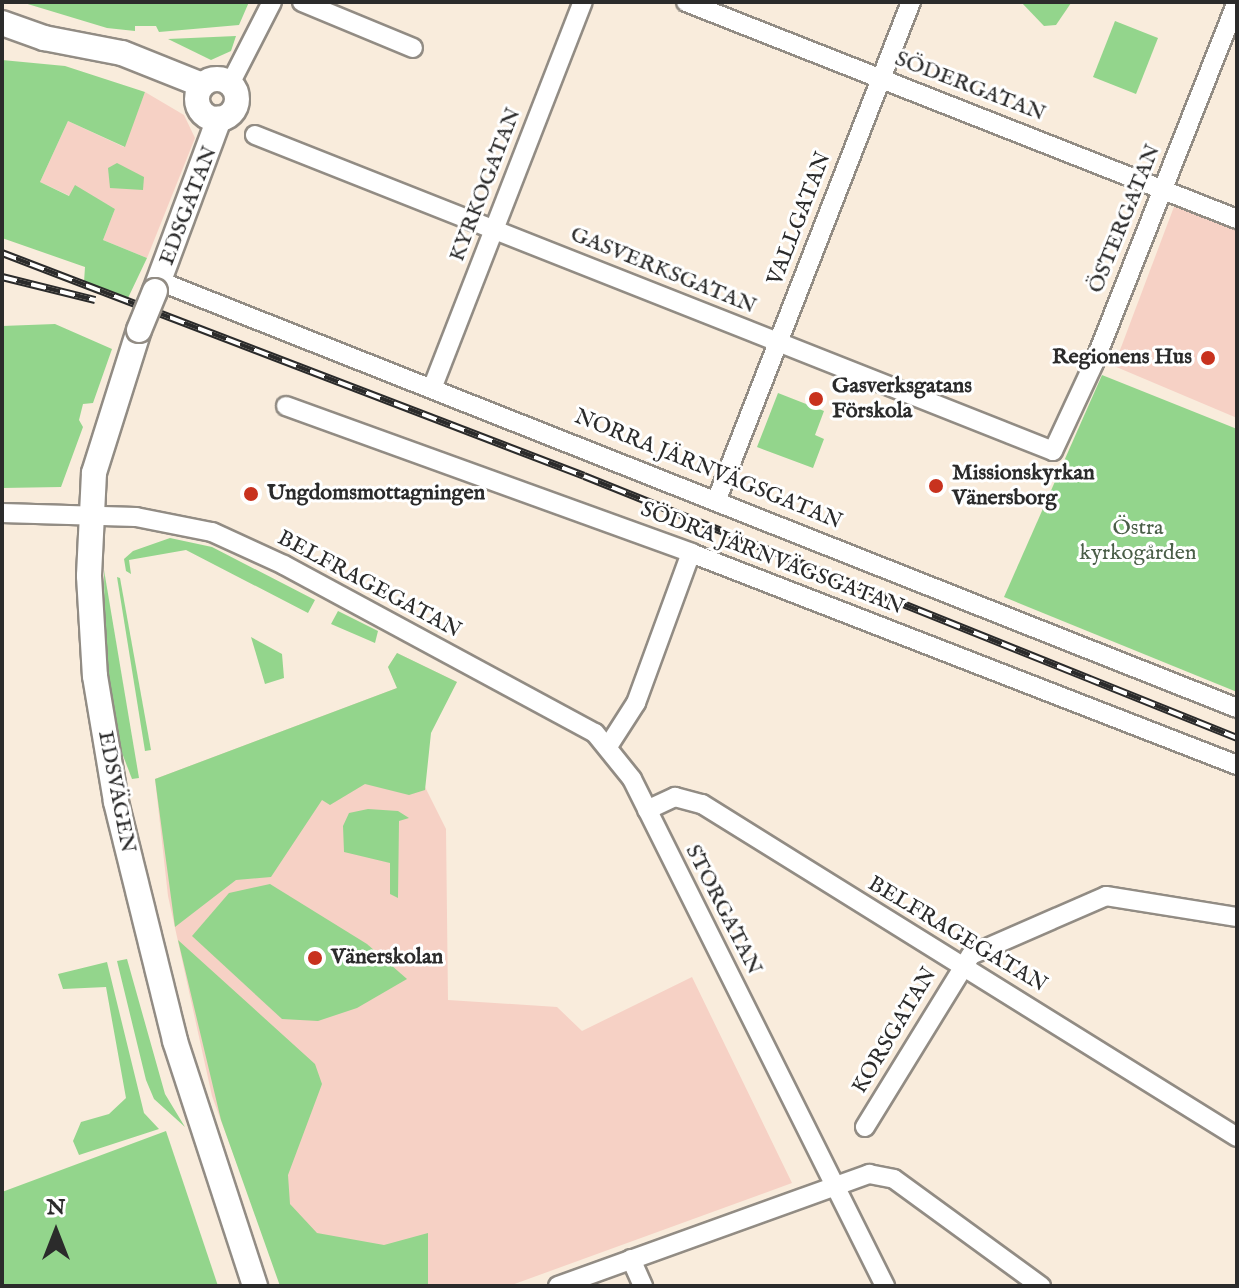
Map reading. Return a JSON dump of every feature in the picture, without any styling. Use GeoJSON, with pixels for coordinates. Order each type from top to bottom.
{"type":"FeatureCollection","features":[{"type":"Feature","properties":{"kind":"main road"},"geometry":{"type":"LineString","coordinates":[[2,23],[44,38]]}},
{"type":"Feature","properties":{"kind":"main road"},"geometry":{"type":"LineString","coordinates":[[2,32],[122,53],[202,85],[216,79],[230,84],[236,105],[219,119],[198,108],[202,85]]}},
{"type":"Feature","properties":{"kind":"main road","name":"EDSGATAN"},"geometry":{"type":"LineString","coordinates":[[157,286],[219,119]]}},
{"type":"Feature","properties":{"kind":"main road","name":"EDSVÄGEN"},"geometry":{"type":"LineString","coordinates":[[157,286],[103,434],[90,517],[95,676],[116,802],[175,1041],[255,1286]]}},
{"type":"Feature","properties":{"kind":"street"},"geometry":{"type":"LineString","coordinates":[[230,84],[272,2]]}},
{"type":"Feature","properties":{"kind":"street"},"geometry":{"type":"LineString","coordinates":[[302,2],[413,48]]}},
{"type":"Feature","properties":{"kind":"street","name":"KYRKOGATAN"},"geometry":{"type":"LineString","coordinates":[[433,386],[583,2]]}},
{"type":"Feature","properties":{"kind":"street","name":"SÖDERGATAN"},"geometry":{"type":"LineString","coordinates":[[686,2],[1237,219]]}},
{"type":"Feature","properties":{"kind":"street","name":"VALLGATAN"},"geometry":{"type":"LineString","coordinates":[[717,499],[911,2]]}},
{"type":"Feature","properties":{"kind":"street","name":"ÖSTERGATAN"},"geometry":{"type":"LineString","coordinates":[[1053,451],[1094,363],[1237,2]]}},
{"type":"Feature","properties":{"kind":"street","name":"GASVERKSGATAN"},"geometry":{"type":"LineString","coordinates":[[255,135],[1053,451]]}},
{"type":"Feature","properties":{"kind":"street","name":"NORRA JÄRNVÄGSGATAN"},"geometry":{"type":"LineString","coordinates":[[157,286],[433,386],[1237,708]]}},
{"type":"Feature","properties":{"kind":"street","name":"SÖDRA JÄRNVÄGSGATAN"},"geometry":{"type":"LineString","coordinates":[[286,406],[691,553],[1237,765]]}},
{"type":"Feature","properties":{"kind":"street","name":"BELFRAGEGATAN"},"geometry":{"type":"LineString","coordinates":[[2,513],[172,521],[227,539],[578,722],[609,745]]}},
{"type":"Feature","properties":{"kind":"street"},"geometry":{"type":"LineString","coordinates":[[609,745],[636,703],[691,553]]}},
{"type":"Feature","properties":{"kind":"street","name":"STORGATAN"},"geometry":{"type":"LineString","coordinates":[[609,745],[647,810],[885,1286]]}},
{"type":"Feature","properties":{"kind":"street","name":"BELFRAGEGATAN"},"geometry":{"type":"LineString","coordinates":[[647,810],[675,797],[702,804],[1237,1137]]}},
{"type":"Feature","properties":{"kind":"street","name":"KORSGATAN"},"geometry":{"type":"LineString","coordinates":[[865,1127],[962,966],[1002,937],[1106,896],[1237,917]]}},
{"type":"Feature","properties":{"kind":"street"},"geometry":{"type":"LineString","coordinates":[[558,1286],[869,1174],[894,1179],[1041,1286]]}},
{"type":"Feature","properties":{"kind":"street"},"geometry":{"type":"LineString","coordinates":[[631,1259],[643,1286]]}},
{"type":"Feature","properties":{"kind":"shaded area"},"geometry":{"type":"Polygon","coordinates":[[[145,92],[184,115],[195,138],[147,258],[103,240],[115,209],[75,186],[70,196],[40,182],[68,121],[124,147],[145,92]]]}},
{"type":"Feature","properties":{"kind":"shaded area"},"geometry":{"type":"Polygon","coordinates":[[[1175,204],[1237,223],[1237,418],[1114,366],[1175,204]]]}},
{"type":"Feature","properties":{"kind":"shaded area","name":"Vänerskolan"},"geometry":{"type":"Polygon","coordinates":[[[397,653],[457,682],[430,717],[422,781],[446,829],[448,1000],[557,1007],[582,1031],[692,977],[792,1183],[509,1286],[282,1286],[212,1096],[168,896],[155,779],[397,688],[388,667],[397,653]]]}},
{"type":"Feature","properties":{"kind":"green space"},"geometry":{"type":"Polygon","coordinates":[[[21,2],[249,2],[239,25],[159,32],[156,26],[135,26],[135,31],[107,28],[21,2]]]}},
{"type":"Feature","properties":{"kind":"green space"},"geometry":{"type":"Polygon","coordinates":[[[1021,2],[1071,3],[1056,25],[1044,26],[1021,2]]]}},
{"type":"Feature","properties":{"kind":"green space"},"geometry":{"type":"Polygon","coordinates":[[[1115,21],[1158,38],[1136,94],[1093,77],[1115,21]]]}},
{"type":"Feature","properties":{"kind":"green space"},"geometry":{"type":"Polygon","coordinates":[[[236,36],[231,51],[211,60],[168,39],[236,36]]]}},
{"type":"Feature","properties":{"kind":"green space"},"geometry":{"type":"Polygon","coordinates":[[[2,60],[65,66],[145,92],[125,147],[68,121],[40,182],[69,196],[75,185],[115,209],[103,240],[147,258],[128,298],[84,282],[85,267],[2,238],[2,60]]]}},
{"type":"Feature","properties":{"kind":"green space"},"geometry":{"type":"Polygon","coordinates":[[[117,163],[144,177],[143,190],[110,188],[108,168],[117,163]]]}},
{"type":"Feature","properties":{"kind":"green space"},"geometry":{"type":"Polygon","coordinates":[[[55,324],[112,349],[93,403],[83,404],[79,420],[83,427],[61,487],[2,488],[2,326],[55,324]]]}},
{"type":"Feature","properties":{"kind":"green space","name":"Östra kyrkogården"},"geometry":{"type":"Polygon","coordinates":[[[1102,375],[1237,429],[1237,692],[1004,597],[1102,375]]]}},
{"type":"Feature","properties":{"kind":"green space"},"geometry":{"type":"Polygon","coordinates":[[[778,393],[824,411],[815,435],[824,439],[813,468],[757,447],[778,393]]]}},
{"type":"Feature","properties":{"kind":"green space"},"geometry":{"type":"Polygon","coordinates":[[[170,538],[212,547],[315,600],[308,613],[186,550],[129,560],[131,574],[126,571],[124,559],[133,551],[170,538]]]}},
{"type":"Feature","properties":{"kind":"green space"},"geometry":{"type":"Polygon","coordinates":[[[104,570],[139,778],[132,779],[114,732],[105,660],[104,570]]]}},
{"type":"Feature","properties":{"kind":"green space"},"geometry":{"type":"Polygon","coordinates":[[[117,577],[120,578],[151,750],[145,751],[117,577]]]}},
{"type":"Feature","properties":{"kind":"green space"},"geometry":{"type":"Polygon","coordinates":[[[338,611],[378,631],[375,643],[331,624],[338,611]]]}},
{"type":"Feature","properties":{"kind":"green space"},"geometry":{"type":"Polygon","coordinates":[[[251,637],[282,654],[284,678],[265,684],[251,637]]]}},
{"type":"Feature","properties":{"kind":"green space"},"geometry":{"type":"Polygon","coordinates":[[[397,653],[457,682],[431,733],[425,790],[409,795],[365,784],[330,805],[322,800],[271,877],[236,880],[175,927],[155,779],[397,688],[388,667],[397,653]]]}},
{"type":"Feature","properties":{"kind":"green space"},"geometry":{"type":"Polygon","coordinates":[[[368,809],[398,811],[409,818],[399,821],[398,898],[390,894],[390,863],[344,852],[343,826],[349,813],[368,809]]]}},
{"type":"Feature","properties":{"kind":"green space"},"geometry":{"type":"Polygon","coordinates":[[[270,884],[367,944],[407,979],[357,1008],[318,1021],[282,1019],[192,936],[229,893],[270,884]]]}},
{"type":"Feature","properties":{"kind":"green space"},"geometry":{"type":"Polygon","coordinates":[[[178,940],[315,1064],[322,1084],[288,1175],[290,1204],[317,1233],[384,1245],[428,1233],[428,1286],[280,1286],[221,1120],[178,940]]]}},
{"type":"Feature","properties":{"kind":"green space"},"geometry":{"type":"Polygon","coordinates":[[[127,959],[165,1094],[185,1127],[154,1099],[146,1080],[117,961],[127,959]]]}},
{"type":"Feature","properties":{"kind":"green space"},"geometry":{"type":"Polygon","coordinates":[[[107,962],[144,1113],[159,1129],[79,1155],[73,1141],[81,1122],[109,1114],[126,1098],[106,987],[63,989],[58,974],[107,962]]]}},
{"type":"Feature","properties":{"kind":"green space"},"geometry":{"type":"Polygon","coordinates":[[[166,1131],[218,1286],[2,1286],[2,1192],[166,1131]]]}},
{"type":"Feature","properties":{"kind":"railway"},"geometry":{"type":"LineString","coordinates":[[2,253],[584,476],[1237,738]]}},
{"type":"Feature","properties":{"kind":"railway"},"geometry":{"type":"LineString","coordinates":[[2,277],[95,300]]}},
{"type":"Feature","properties":{"kind":"place","name":"Regionens Hus"},"geometry":{"type":"Point","coordinates":[1208,358]}},
{"type":"Feature","properties":{"kind":"place","name":"Gasverksgatans Förskola"},"geometry":{"type":"Point","coordinates":[816,399]}},
{"type":"Feature","properties":{"kind":"place","name":"Missionskyrkan Vänersborg"},"geometry":{"type":"Point","coordinates":[936,486]}},
{"type":"Feature","properties":{"kind":"place","name":"Ungdomsmottagningen"},"geometry":{"type":"Point","coordinates":[251,494]}},
{"type":"Feature","properties":{"kind":"place","name":"Vänerskolan"},"geometry":{"type":"Point","coordinates":[315,958]}}]}
